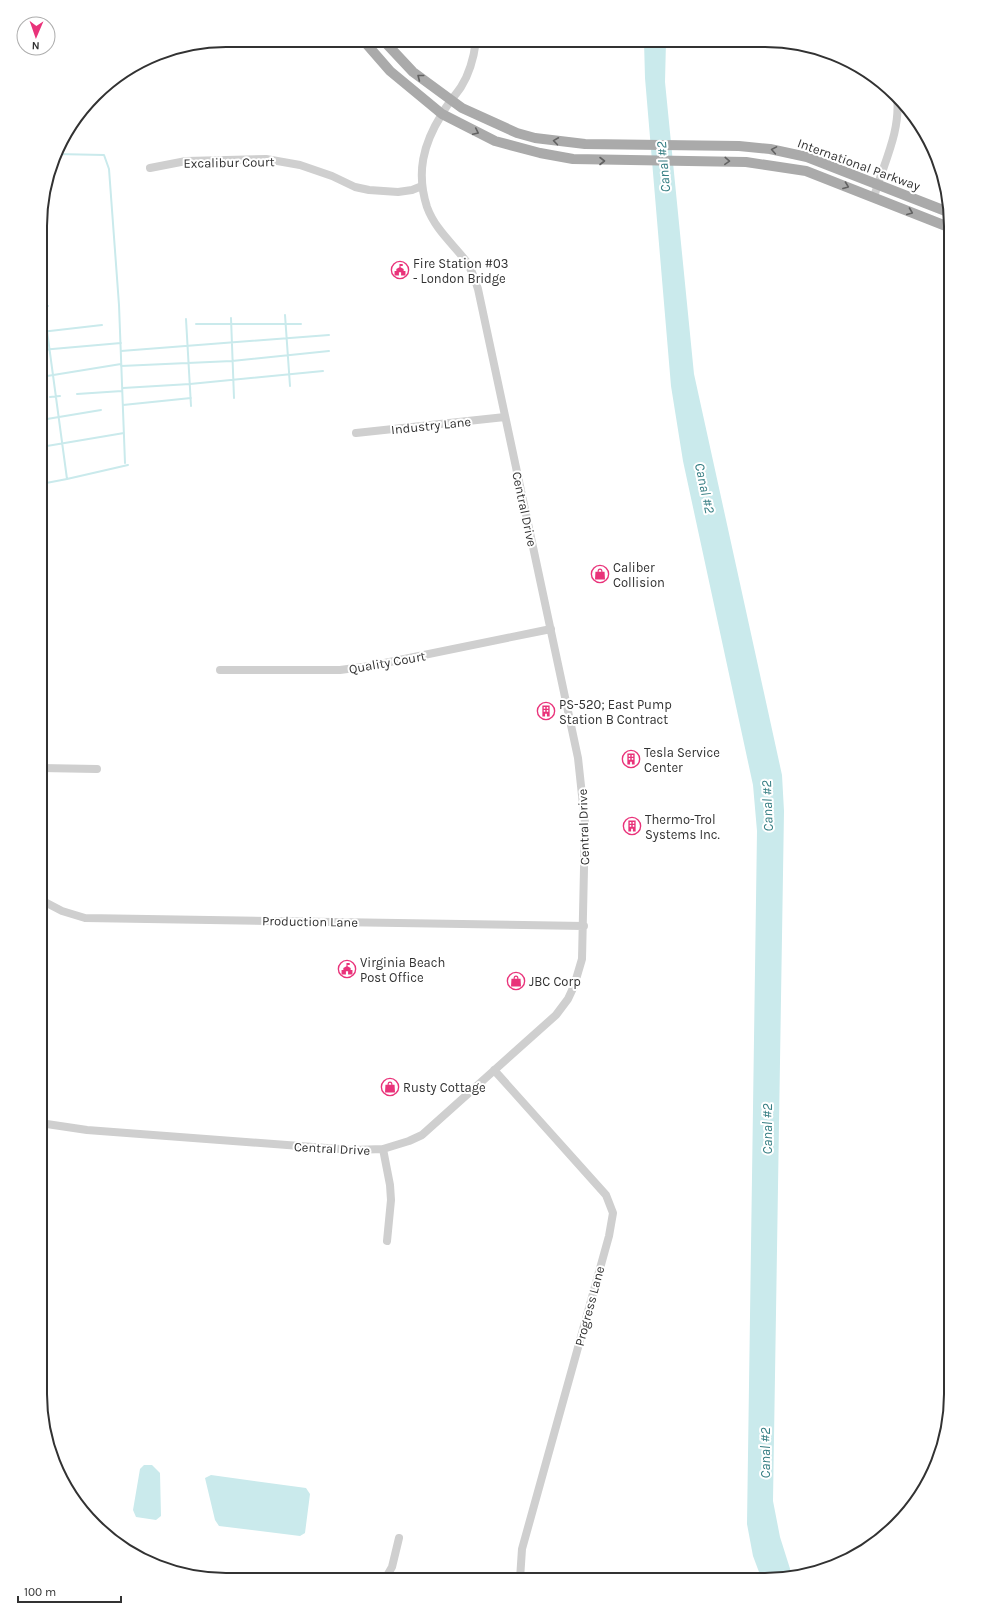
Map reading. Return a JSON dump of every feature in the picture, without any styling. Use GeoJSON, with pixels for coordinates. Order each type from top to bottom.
{"type":"FeatureCollection","features":[{"type":"Feature","properties":{"kind":"main road","name":"International Parkway"},"geometry":{"type":"LineString","coordinates":[[369,47],[390,71],[442,114],[453,121],[495,141],[540,153],[573,159],[746,162],[806,171],[944,225]]}},
{"type":"Feature","properties":{"kind":"main road","name":"International Parkway"},"geometry":{"type":"LineString","coordinates":[[389,47],[412,72],[462,108],[517,133],[535,138],[585,144],[637,146],[739,146],[770,149],[807,157],[878,183],[943,210]]}},
{"type":"Feature","properties":{"kind":"street","name":"Central Drive"},"geometry":{"type":"LineString","coordinates":[[47,1124],[87,1130],[178,1138],[353,1150],[383,1149],[409,1141],[422,1135],[556,1015],[568,999],[579,974],[582,959],[584,926],[585,822],[578,758],[474,274],[466,261],[444,236],[432,218],[422,186],[421,166],[427,142],[442,114],[462,86],[471,65],[475,47]]}},
{"type":"Feature","properties":{"kind":"street"},"geometry":{"type":"LineString","coordinates":[[874,197],[892,144],[898,121],[897,106]]}},
{"type":"Feature","properties":{"kind":"street","name":"Excalibur Court"},"geometry":{"type":"LineString","coordinates":[[150,168],[186,161],[266,160],[300,165],[332,176],[355,187],[369,190],[398,192],[412,190],[422,186]]}},
{"type":"Feature","properties":{"kind":"street","name":"Industry Lane"},"geometry":{"type":"LineString","coordinates":[[356,432],[505,417]]}},
{"type":"Feature","properties":{"kind":"street","name":"Quality Court"},"geometry":{"type":"LineString","coordinates":[[220,670],[340,670],[366,667],[551,629]]}},
{"type":"Feature","properties":{"kind":"street"},"geometry":{"type":"LineString","coordinates":[[47,768],[97,769]]}},
{"type":"Feature","properties":{"kind":"street","name":"Production Lane"},"geometry":{"type":"LineString","coordinates":[[47,903],[62,911],[85,918],[584,926]]}},
{"type":"Feature","properties":{"kind":"street","name":"Progress Lane"},"geometry":{"type":"LineString","coordinates":[[494,1070],[606,1195],[613,1213],[609,1236],[522,1549],[520,1573]]}},
{"type":"Feature","properties":{"kind":"street"},"geometry":{"type":"LineString","coordinates":[[383,1149],[390,1185],[391,1200],[387,1240]]}},
{"type":"Feature","properties":{"kind":"street"},"geometry":{"type":"LineString","coordinates":[[388,1573],[392,1567],[399,1538]]}},
{"type":"Feature","properties":{"kind":"water","name":"Canal #2"},"geometry":{"type":"Polygon","coordinates":[[[644,47],[666,47],[665,82],[694,374],[782,775],[784,811],[773,1501],[780,1537],[791,1571],[776,1573],[759,1573],[753,1556],[747,1524],[757,831],[753,785],[683,461],[671,386],[645,78],[644,47]]]}},
{"type":"Feature","properties":{"kind":"water"},"geometry":{"type":"Polygon","coordinates":[[[144,1465],[152,1465],[160,1473],[161,1516],[156,1520],[136,1517],[133,1510],[140,1469],[144,1465]]]}},
{"type":"Feature","properties":{"kind":"water"},"geometry":{"type":"Polygon","coordinates":[[[211,1475],[306,1488],[310,1494],[305,1533],[300,1536],[219,1526],[215,1520],[205,1478],[211,1475]]]}},
{"type":"Feature","properties":{"kind":"waterway"},"geometry":{"type":"LineString","coordinates":[[63,154],[104,155],[109,169],[119,305],[125,463]]}},
{"type":"Feature","properties":{"kind":"waterway"},"geometry":{"type":"LineString","coordinates":[[285,315],[290,386]]}},
{"type":"Feature","properties":{"kind":"waterway"},"geometry":{"type":"LineString","coordinates":[[231,318],[234,398]]}},
{"type":"Feature","properties":{"kind":"waterway"},"geometry":{"type":"LineString","coordinates":[[186,319],[191,406]]}},
{"type":"Feature","properties":{"kind":"waterway"},"geometry":{"type":"LineString","coordinates":[[196,324],[301,324]]}},
{"type":"Feature","properties":{"kind":"waterway"},"geometry":{"type":"LineString","coordinates":[[47,331],[102,325]]}},
{"type":"Feature","properties":{"kind":"waterway"},"geometry":{"type":"LineString","coordinates":[[47,331],[67,479],[128,465]]}},
{"type":"Feature","properties":{"kind":"waterway"},"geometry":{"type":"LineString","coordinates":[[121,351],[329,335]]}},
{"type":"Feature","properties":{"kind":"waterway"},"geometry":{"type":"LineString","coordinates":[[47,349],[121,343]]}},
{"type":"Feature","properties":{"kind":"waterway"},"geometry":{"type":"LineString","coordinates":[[121,366],[232,361],[329,351]]}},
{"type":"Feature","properties":{"kind":"waterway"},"geometry":{"type":"LineString","coordinates":[[47,376],[121,364]]}},
{"type":"Feature","properties":{"kind":"waterway"},"geometry":{"type":"LineString","coordinates":[[123,388],[190,384],[323,371]]}},
{"type":"Feature","properties":{"kind":"waterway"},"geometry":{"type":"LineString","coordinates":[[77,394],[122,391]]}},
{"type":"Feature","properties":{"kind":"waterway"},"geometry":{"type":"LineString","coordinates":[[50,397],[60,396]]}},
{"type":"Feature","properties":{"kind":"waterway"},"geometry":{"type":"LineString","coordinates":[[123,405],[191,398]]}},
{"type":"Feature","properties":{"kind":"waterway"},"geometry":{"type":"LineString","coordinates":[[47,419],[101,410]]}},
{"type":"Feature","properties":{"kind":"waterway"},"geometry":{"type":"LineString","coordinates":[[47,446],[124,433]]}},
{"type":"Feature","properties":{"kind":"waterway"},"geometry":{"type":"LineString","coordinates":[[47,483],[67,479]]}},
{"type":"Feature","properties":{"kind":"place","name":"Fire Station #03 - London Bridge"},"geometry":{"type":"Point","coordinates":[400,270]}},
{"type":"Feature","properties":{"kind":"place","name":"Caliber Collision"},"geometry":{"type":"Point","coordinates":[600,574]}},
{"type":"Feature","properties":{"kind":"place","name":"PS-520; East Pump Station B Contract"},"geometry":{"type":"Point","coordinates":[546,711]}},
{"type":"Feature","properties":{"kind":"place","name":"Tesla Service Center"},"geometry":{"type":"Point","coordinates":[631,759]}},
{"type":"Feature","properties":{"kind":"place","name":"Thermo-Trol Systems Inc."},"geometry":{"type":"Point","coordinates":[632,826]}},
{"type":"Feature","properties":{"kind":"place","name":"Virginia Beach Post Office"},"geometry":{"type":"Point","coordinates":[347,969]}},
{"type":"Feature","properties":{"kind":"place","name":"JBC Corp"},"geometry":{"type":"Point","coordinates":[516,981]}},
{"type":"Feature","properties":{"kind":"place","name":"Rusty Cottage"},"geometry":{"type":"Point","coordinates":[390,1087]}}]}
